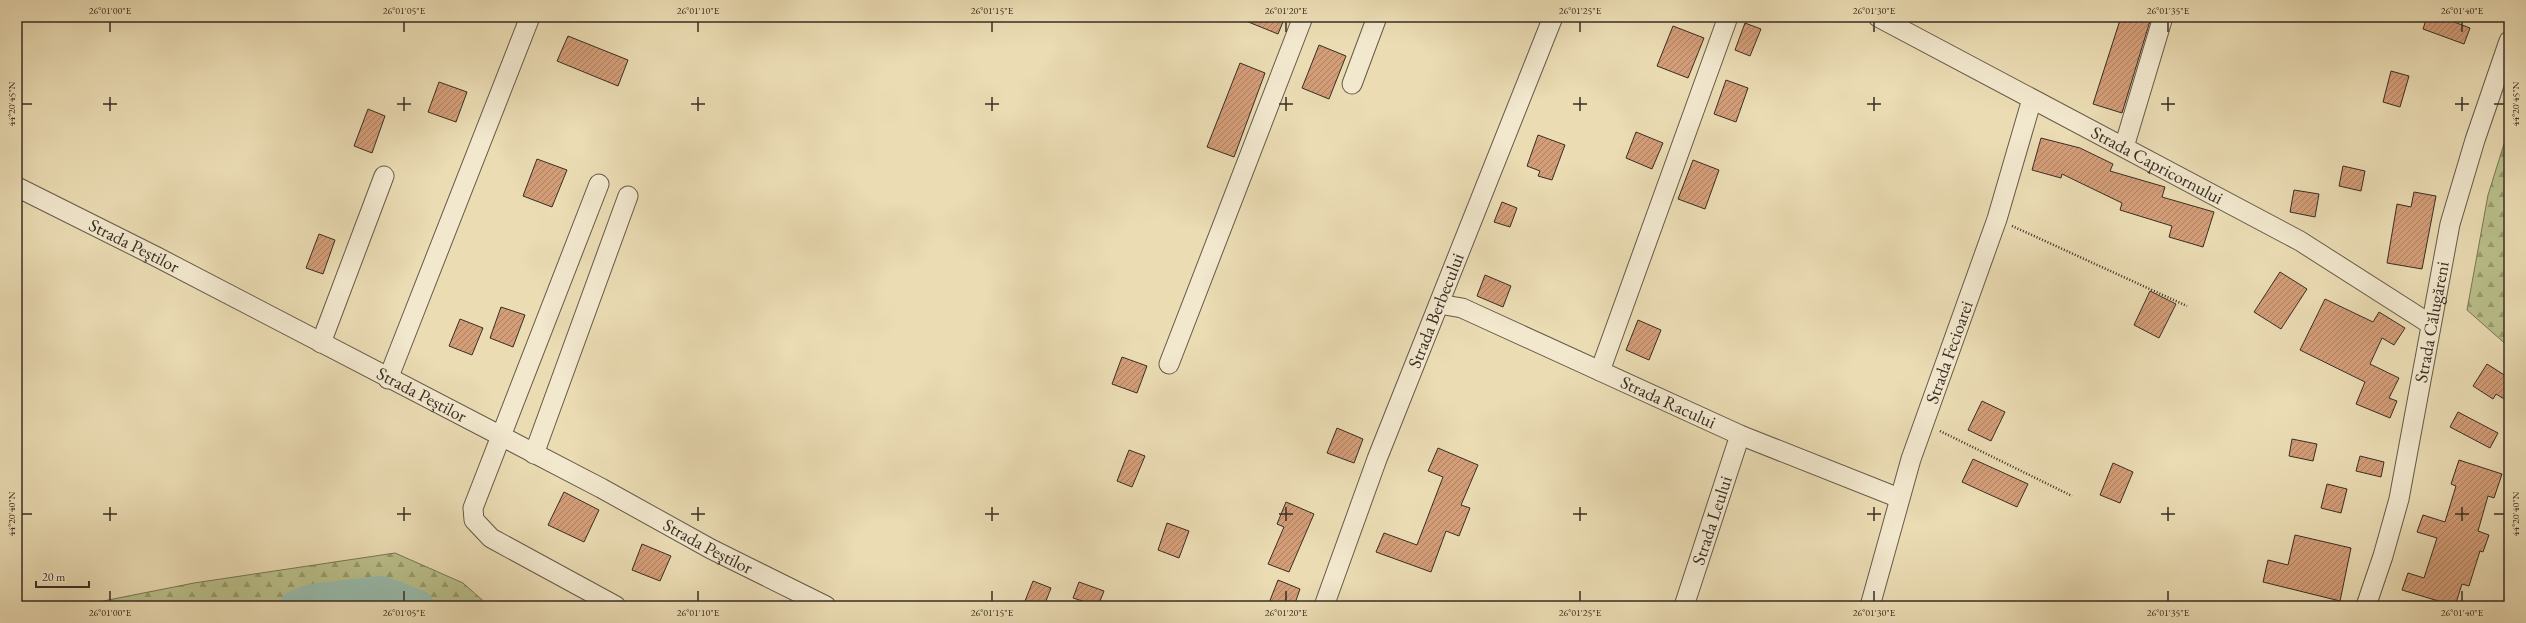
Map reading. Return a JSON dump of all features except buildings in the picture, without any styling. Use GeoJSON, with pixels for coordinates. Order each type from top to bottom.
{"type":"FeatureCollection","features":[{"type":"Feature","properties":{"kind":"street"},"geometry":{"type":"LineString","coordinates":[[388,379],[530,17]]}},
{"type":"Feature","properties":{"kind":"street"},"geometry":{"type":"LineString","coordinates":[[1168,364],[1303,17]]}},
{"type":"Feature","properties":{"kind":"street"},"geometry":{"type":"LineString","coordinates":[[1352,84],[1377,17]]}},
{"type":"Feature","properties":{"kind":"street","name":"Strada Berbecului"},"geometry":{"type":"LineString","coordinates":[[1324,606],[1377,459],[1553,17]]}},
{"type":"Feature","properties":{"kind":"street"},"geometry":{"type":"LineString","coordinates":[[1600,371],[1728,17]]}},
{"type":"Feature","properties":{"kind":"street","name":"Strada Capricornului"},"geometry":{"type":"LineString","coordinates":[[1878,17],[2300,241],[2430,324]]}},
{"type":"Feature","properties":{"kind":"street"},"geometry":{"type":"LineString","coordinates":[[2124,147],[2163,17]]}},
{"type":"Feature","properties":{"kind":"street","name":"Strada Călugăreni"},"geometry":{"type":"LineString","coordinates":[[2366,606],[2399,499],[2430,324],[2450,224],[2475,140],[2509,41]]}},
{"type":"Feature","properties":{"kind":"street","name":"Strada Fecioarei"},"geometry":{"type":"LineString","coordinates":[[1870,606],[1911,459],[1926,423],[1998,219],[2032,99]]}},
{"type":"Feature","properties":{"kind":"street"},"geometry":{"type":"LineString","coordinates":[[321,343],[384,176]]}},
{"type":"Feature","properties":{"kind":"street"},"geometry":{"type":"LineString","coordinates":[[599,184],[501,438],[475,498],[474,520],[491,538],[616,606]]}},
{"type":"Feature","properties":{"kind":"street","name":"Strada Peștilor"},"geometry":{"type":"LineString","coordinates":[[18,191],[157,257],[501,438],[601,488],[711,549],[826,606]]}},
{"type":"Feature","properties":{"kind":"street"},"geometry":{"type":"LineString","coordinates":[[534,454],[628,196]]}},
{"type":"Feature","properties":{"kind":"street","name":"Strada Racului"},"geometry":{"type":"LineString","coordinates":[[1439,304],[1462,308],[1740,435],[1900,498]]}},
{"type":"Feature","properties":{"kind":"street","name":"Strada Leului"},"geometry":{"type":"LineString","coordinates":[[1684,606],[1740,435]]}},
{"type":"Feature","properties":{"kind":"path"},"geometry":{"type":"LineString","coordinates":[[1998,219],[2187,306]]}},
{"type":"Feature","properties":{"kind":"path"},"geometry":{"type":"LineString","coordinates":[[1926,423],[2072,496]]}},
{"type":"Feature","properties":{"kind":"green space"},"geometry":{"type":"Polygon","coordinates":[[[2509,128],[2509,347],[2467,310],[2488,195],[2509,128]]]}},
{"type":"Feature","properties":{"kind":"green space"},"geometry":{"type":"Polygon","coordinates":[[[395,553],[463,583],[489,606],[78,606],[194,583],[395,553]]]}},
{"type":"Feature","properties":{"kind":"waterway"},"geometry":{"type":"LineString","coordinates":[[296,606],[311,600],[382,592],[418,606]]}}]}
